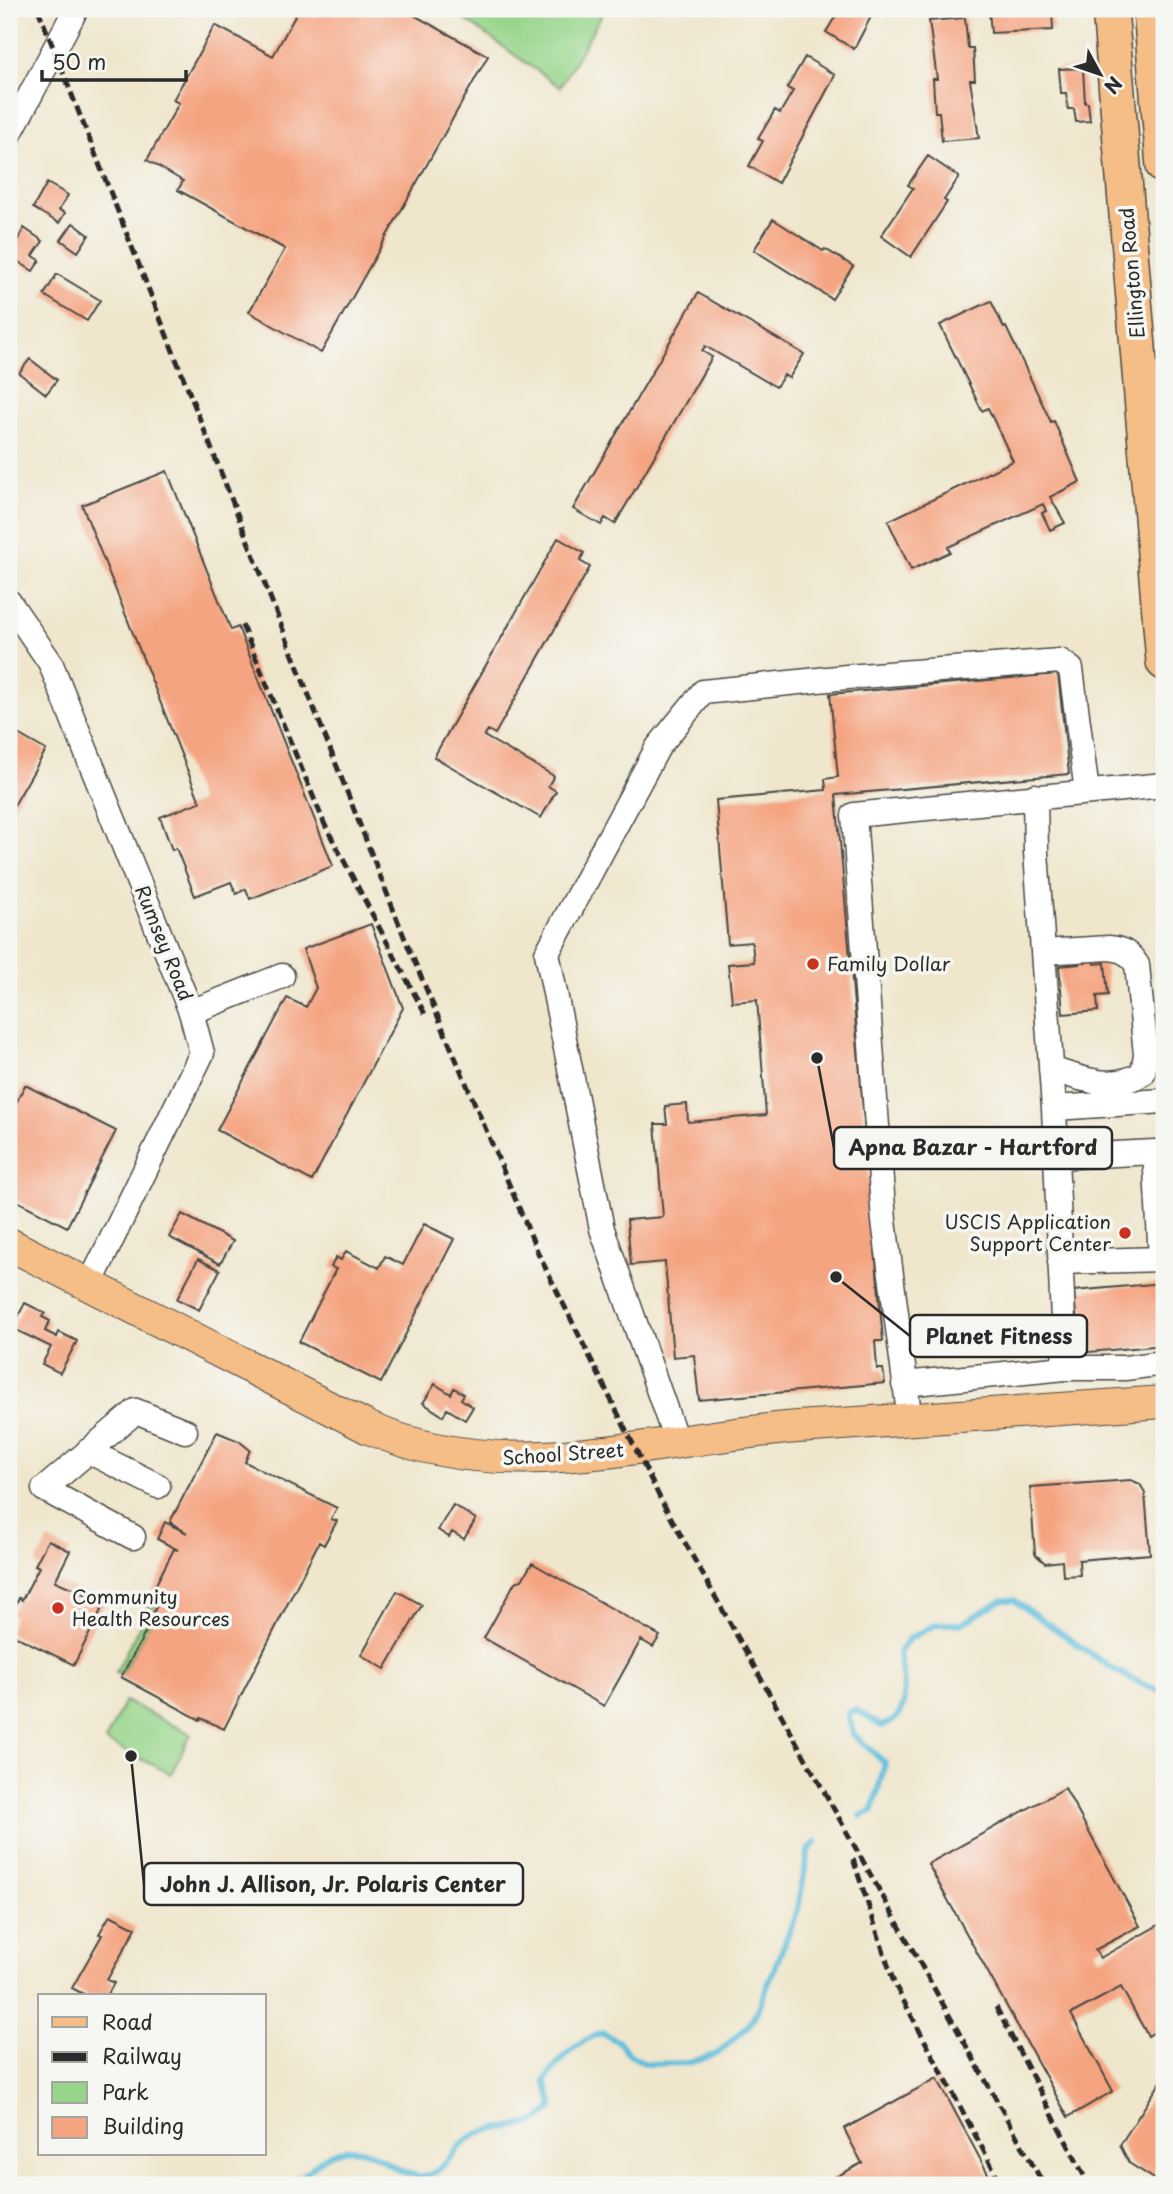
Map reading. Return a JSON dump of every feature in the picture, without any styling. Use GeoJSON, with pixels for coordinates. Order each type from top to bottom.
{"type":"FeatureCollection","features":[{"type":"Feature","properties":{"kind":"highway","name":"Ellington Road"},"geometry":{"type":"LineString","coordinates":[[1110,9],[1157,490],[1164,662]]}},
{"type":"Feature","properties":{"kind":"highway"},"geometry":{"type":"LineString","coordinates":[[1151,9],[1164,166]]}},
{"type":"Feature","properties":{"kind":"main road","name":"School Street"},"geometry":{"type":"LineString","coordinates":[[9,1244],[369,1429],[422,1448],[471,1457],[508,1459],[602,1453],[796,1427],[1164,1402]]}},
{"type":"Feature","properties":{"kind":"street"},"geometry":{"type":"LineString","coordinates":[[9,135],[16,105],[76,9]]}},
{"type":"Feature","properties":{"kind":"street","name":"Rumsey Road"},"geometry":{"type":"LineString","coordinates":[[9,601],[50,662],[191,1012],[202,1052],[89,1286]]}},
{"type":"Feature","properties":{"kind":"street"},"geometry":{"type":"LineString","coordinates":[[677,1443],[602,1229],[547,953],[658,747],[703,692],[848,677],[1060,661],[1071,669],[1087,792]]}},
{"type":"Feature","properties":{"kind":"street"},"geometry":{"type":"LineString","coordinates":[[910,1421],[884,1221],[854,815],[1164,785]]}},
{"type":"Feature","properties":{"kind":"street"},"geometry":{"type":"LineString","coordinates":[[1035,796],[1036,852],[1054,1108],[1065,1368]]}},
{"type":"Feature","properties":{"kind":"street"},"geometry":{"type":"LineString","coordinates":[[1043,952],[1109,948],[1120,949],[1131,955],[1137,965],[1146,1054],[1143,1073],[1131,1080],[1115,1084],[1086,1080],[1051,1069]]}},
{"type":"Feature","properties":{"kind":"street"},"geometry":{"type":"LineString","coordinates":[[191,1012],[282,976]]}},
{"type":"Feature","properties":{"kind":"street"},"geometry":{"type":"LineString","coordinates":[[1054,1108],[1164,1101]]}},
{"type":"Feature","properties":{"kind":"street"},"geometry":{"type":"LineString","coordinates":[[1056,1157],[1155,1152],[1163,1261],[1060,1262]]}},
{"type":"Feature","properties":{"kind":"street"},"geometry":{"type":"LineString","coordinates":[[904,1384],[1065,1368],[1125,1368],[1164,1363]]}},
{"type":"Feature","properties":{"kind":"street"},"geometry":{"type":"LineString","coordinates":[[132,1537],[44,1489],[136,1411],[185,1431]]}},
{"type":"Feature","properties":{"kind":"street"},"geometry":{"type":"LineString","coordinates":[[88,1451],[158,1486]]}},
{"type":"Feature","properties":{"kind":"green space"},"geometry":{"type":"Polygon","coordinates":[[[450,9],[605,9],[560,87],[450,9]]]}},
{"type":"Feature","properties":{"kind":"green space"},"geometry":{"type":"Polygon","coordinates":[[[154,1595],[160,1598],[153,1613],[155,1615],[121,1675],[116,1672],[143,1619],[147,1605],[152,1608],[154,1595]]]}},
{"type":"Feature","properties":{"kind":"green space"},"geometry":{"type":"Polygon","coordinates":[[[125,1701],[191,1734],[171,1774],[105,1741],[125,1701]]]}},
{"type":"Feature","properties":{"kind":"building"},"geometry":{"type":"Polygon","coordinates":[[[299,9],[403,9],[488,56],[321,353],[249,312],[285,249],[178,190],[183,181],[147,160],[179,103],[173,100],[215,25],[273,56],[299,9]]]}},
{"type":"Feature","properties":{"kind":"building"},"geometry":{"type":"Polygon","coordinates":[[[840,9],[875,9],[854,49],[826,32],[840,9]]]}},
{"type":"Feature","properties":{"kind":"building"},"geometry":{"type":"Polygon","coordinates":[[[989,9],[1052,9],[1053,30],[991,33],[989,9]]]}},
{"type":"Feature","properties":{"kind":"building"},"geometry":{"type":"Polygon","coordinates":[[[965,18],[968,48],[973,48],[975,80],[970,80],[979,138],[942,141],[939,112],[935,112],[933,79],[937,79],[929,21],[965,18]]]}},
{"type":"Feature","properties":{"kind":"building"},"geometry":{"type":"Polygon","coordinates":[[[805,57],[835,75],[778,183],[749,166],[763,141],[758,139],[775,110],[780,113],[793,91],[787,88],[805,57]]]}},
{"type":"Feature","properties":{"kind":"building"},"geometry":{"type":"Polygon","coordinates":[[[1083,68],[1085,103],[1088,103],[1090,121],[1076,122],[1074,109],[1068,109],[1066,93],[1061,93],[1059,69],[1083,68]]]}},
{"type":"Feature","properties":{"kind":"building"},"geometry":{"type":"Polygon","coordinates":[[[928,156],[959,177],[944,200],[947,202],[911,257],[881,236],[913,188],[908,185],[928,156]]]}},
{"type":"Feature","properties":{"kind":"building"},"geometry":{"type":"Polygon","coordinates":[[[47,183],[68,195],[59,210],[65,213],[59,223],[33,208],[47,183]]]}},
{"type":"Feature","properties":{"kind":"building"},"geometry":{"type":"Polygon","coordinates":[[[773,219],[823,251],[825,249],[853,266],[832,299],[754,250],[773,219]]]}},
{"type":"Feature","properties":{"kind":"building"},"geometry":{"type":"Polygon","coordinates":[[[73,223],[89,235],[78,252],[61,240],[73,223]]]}},
{"type":"Feature","properties":{"kind":"building"},"geometry":{"type":"Polygon","coordinates":[[[24,228],[43,241],[33,256],[40,260],[33,271],[9,256],[24,228]]]}},
{"type":"Feature","properties":{"kind":"building"},"geometry":{"type":"Polygon","coordinates":[[[57,274],[100,300],[87,321],[44,295],[57,274]]]}},
{"type":"Feature","properties":{"kind":"building"},"geometry":{"type":"Polygon","coordinates":[[[698,293],[804,354],[789,378],[784,375],[776,387],[705,346],[702,351],[712,357],[615,524],[605,518],[601,525],[573,509],[698,293]]]}},
{"type":"Feature","properties":{"kind":"building"},"geometry":{"type":"Polygon","coordinates":[[[991,301],[1051,422],[1054,421],[1080,482],[1050,497],[1065,523],[1050,530],[1042,513],[1046,511],[1043,504],[948,547],[950,552],[911,570],[888,521],[1013,461],[988,408],[982,411],[940,325],[991,301]]]}},
{"type":"Feature","properties":{"kind":"building"},"geometry":{"type":"Polygon","coordinates":[[[30,359],[57,380],[46,394],[19,373],[30,359]]]}},
{"type":"Feature","properties":{"kind":"building"},"geometry":{"type":"Polygon","coordinates":[[[167,471],[231,630],[238,627],[333,866],[250,899],[246,889],[236,894],[231,882],[195,896],[176,848],[172,850],[160,817],[200,802],[82,505],[167,471]]]}},
{"type":"Feature","properties":{"kind":"building"},"geometry":{"type":"Polygon","coordinates":[[[558,538],[584,553],[580,561],[590,567],[495,734],[488,730],[484,736],[554,776],[548,786],[556,791],[541,818],[434,757],[558,538]]]}},
{"type":"Feature","properties":{"kind":"building"},"geometry":{"type":"Polygon","coordinates":[[[1058,674],[1069,774],[836,795],[883,1341],[875,1341],[877,1369],[883,1369],[885,1383],[699,1400],[694,1355],[673,1357],[665,1262],[631,1265],[627,1220],[663,1217],[655,1124],[667,1124],[665,1106],[687,1104],[688,1122],[766,1115],[757,1000],[732,1002],[728,964],[754,962],[752,942],[728,944],[716,800],[826,790],[825,779],[838,777],[830,694],[1058,674]]]}},
{"type":"Feature","properties":{"kind":"building"},"geometry":{"type":"Polygon","coordinates":[[[9,729],[46,750],[9,814],[9,729]]]}},
{"type":"Feature","properties":{"kind":"building"},"geometry":{"type":"Polygon","coordinates":[[[371,924],[403,1008],[312,1181],[217,1130],[287,998],[306,1007],[316,988],[303,949],[371,924]]]}},
{"type":"Feature","properties":{"kind":"building"},"geometry":{"type":"Polygon","coordinates":[[[1093,952],[1094,964],[1105,963],[1108,995],[1097,996],[1098,1011],[1063,1014],[1059,966],[1079,964],[1078,954],[1093,952]]]}},
{"type":"Feature","properties":{"kind":"building"},"geometry":{"type":"Polygon","coordinates":[[[25,1085],[116,1131],[67,1227],[9,1197],[9,1117],[25,1085]]]}},
{"type":"Feature","properties":{"kind":"building"},"geometry":{"type":"Polygon","coordinates":[[[182,1214],[233,1241],[220,1264],[169,1237],[182,1214]]]}},
{"type":"Feature","properties":{"kind":"building"},"geometry":{"type":"Polygon","coordinates":[[[424,1224],[454,1239],[381,1383],[299,1342],[336,1269],[331,1267],[336,1257],[341,1260],[346,1251],[379,1268],[385,1256],[403,1265],[424,1224]]]}},
{"type":"Feature","properties":{"kind":"building"},"geometry":{"type":"Polygon","coordinates":[[[198,1259],[220,1270],[199,1310],[177,1299],[198,1259]]]}},
{"type":"Feature","properties":{"kind":"building"},"geometry":{"type":"Polygon","coordinates":[[[1163,1283],[1164,1345],[1079,1353],[1074,1291],[1163,1283]]]}},
{"type":"Feature","properties":{"kind":"building"},"geometry":{"type":"Polygon","coordinates":[[[25,1303],[45,1313],[42,1317],[50,1321],[45,1331],[57,1337],[59,1332],[77,1341],[60,1373],[42,1364],[51,1347],[12,1328],[25,1303]]]}},
{"type":"Feature","properties":{"kind":"building"},"geometry":{"type":"Polygon","coordinates":[[[435,1384],[451,1394],[454,1388],[464,1394],[461,1399],[473,1407],[465,1420],[447,1409],[443,1416],[423,1403],[435,1384]]]}},
{"type":"Feature","properties":{"kind":"building"},"geometry":{"type":"Polygon","coordinates":[[[217,1432],[239,1441],[250,1450],[245,1462],[337,1508],[331,1519],[337,1521],[324,1545],[319,1542],[224,1729],[201,1718],[200,1720],[121,1677],[155,1615],[153,1614],[160,1598],[151,1594],[174,1549],[178,1550],[157,1539],[165,1522],[187,1533],[170,1522],[217,1432]]]}},
{"type":"Feature","properties":{"kind":"building"},"geometry":{"type":"Polygon","coordinates":[[[1131,1480],[1140,1484],[1145,1493],[1150,1554],[1079,1560],[1080,1575],[1063,1576],[1062,1561],[1045,1563],[1035,1554],[1030,1487],[1131,1480]]]}},
{"type":"Feature","properties":{"kind":"building"},"geometry":{"type":"Polygon","coordinates":[[[453,1505],[476,1519],[464,1539],[452,1532],[449,1537],[438,1530],[453,1505]]]}},
{"type":"Feature","properties":{"kind":"building","name":"Community Health Resources"},"geometry":{"type":"Polygon","coordinates":[[[48,1540],[70,1551],[55,1581],[105,1602],[74,1665],[9,1633],[14,1616],[11,1614],[19,1598],[22,1600],[39,1567],[35,1565],[48,1540]]]}},
{"type":"Feature","properties":{"kind":"building"},"geometry":{"type":"Polygon","coordinates":[[[532,1563],[660,1636],[653,1647],[641,1640],[604,1706],[484,1638],[515,1582],[522,1580],[532,1563]]]}},
{"type":"Feature","properties":{"kind":"building"},"geometry":{"type":"Polygon","coordinates":[[[397,1591],[422,1605],[385,1669],[361,1655],[397,1591]]]}},
{"type":"Feature","properties":{"kind":"building"},"geometry":{"type":"Polygon","coordinates":[[[1065,1788],[1140,1926],[1095,1950],[1100,1958],[1164,1922],[1164,2026],[1148,2036],[1121,1987],[1071,2014],[1113,2091],[1068,2117],[928,1864],[1065,1788]]]}},
{"type":"Feature","properties":{"kind":"building"},"geometry":{"type":"Polygon","coordinates":[[[110,1915],[136,1928],[107,1980],[114,1983],[108,1994],[83,1994],[72,1988],[102,1935],[99,1934],[110,1915]]]}},
{"type":"Feature","properties":{"kind":"building"},"geometry":{"type":"Polygon","coordinates":[[[937,2078],[994,2185],[831,2185],[828,2181],[862,2163],[844,2129],[937,2078]]]}},
{"type":"Feature","properties":{"kind":"building"},"geometry":{"type":"Polygon","coordinates":[[[1162,2080],[1164,2185],[1129,2163],[1120,2145],[1162,2080]]]}},
{"type":"Feature","properties":{"kind":"waterway"},"geometry":{"type":"LineString","coordinates":[[861,1816],[873,1810],[885,1763],[853,1734],[848,1712],[857,1710],[881,1726],[892,1721],[903,1705],[904,1684],[899,1652],[909,1639],[937,1624],[961,1624],[1002,1600],[1014,1600],[1111,1668],[1164,1692]]}},
{"type":"Feature","properties":{"kind":"waterway"},"geometry":{"type":"LineString","coordinates":[[274,2185],[303,2175],[330,2154],[351,2149],[372,2154],[407,2173],[418,2176],[434,2173],[472,2137],[493,2129],[536,2121],[545,2115],[553,2106],[545,2081],[550,2073],[562,2058],[577,2046],[602,2033],[619,2042],[630,2055],[646,2064],[688,2063],[717,2054],[749,2025],[758,2010],[798,1909],[808,1851],[816,1842]]}},
{"type":"Feature","properties":{"kind":"railway"},"geometry":{"type":"LineString","coordinates":[[38,9],[405,939],[539,1255],[660,1498],[1044,2185]]}},
{"type":"Feature","properties":{"kind":"railway"},"geometry":{"type":"LineString","coordinates":[[242,625],[325,825],[425,1014]]}},
{"type":"Feature","properties":{"kind":"railway"},"geometry":{"type":"LineString","coordinates":[[853,1859],[894,1983],[1002,2185]]}},
{"type":"Feature","properties":{"kind":"railway"},"geometry":{"type":"LineString","coordinates":[[996,2007],[1089,2185]]}},
{"type":"Feature","properties":{"kind":"place","name":"Family Dollar"},"geometry":{"type":"Point","coordinates":[813,964]}},
{"type":"Feature","properties":{"kind":"place","name":"Apna Bazar - Hartford"},"geometry":{"type":"Point","coordinates":[817,1058]}},
{"type":"Feature","properties":{"kind":"place","name":"USCIS Application Support Center"},"geometry":{"type":"Point","coordinates":[1125,1233]}},
{"type":"Feature","properties":{"kind":"place","name":"Planet Fitness"},"geometry":{"type":"Point","coordinates":[836,1277]}},
{"type":"Feature","properties":{"kind":"place","name":"Community Health Resources"},"geometry":{"type":"Point","coordinates":[58,1608]}},
{"type":"Feature","properties":{"kind":"place","name":"John J. Allison, Jr. Polaris Center"},"geometry":{"type":"Point","coordinates":[131,1756]}}]}
